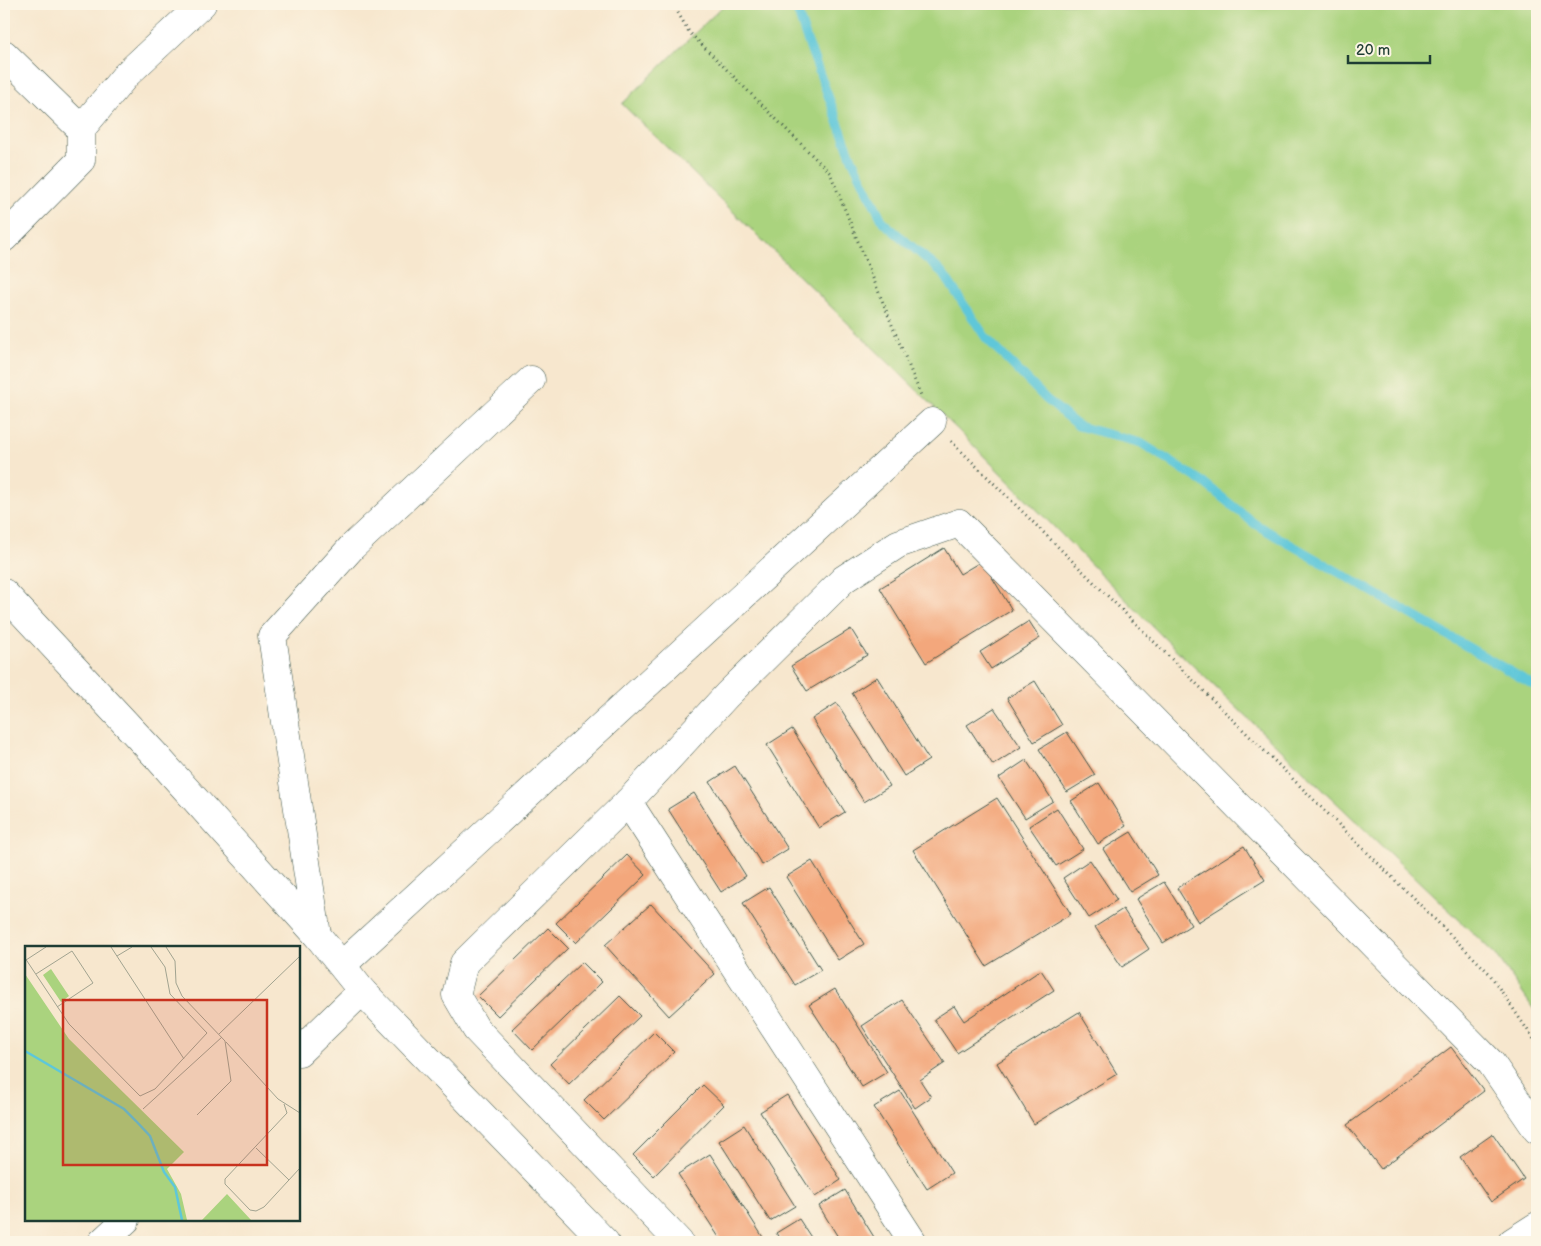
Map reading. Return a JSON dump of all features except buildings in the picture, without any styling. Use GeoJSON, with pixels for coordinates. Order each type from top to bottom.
{"type":"FeatureCollection","features":[{"type":"Feature","properties":{"kind":"lane"},"geometry":{"type":"LineString","coordinates":[[4,238],[80,160],[81,129],[126,75],[202,4]]}},
{"type":"Feature","properties":{"kind":"lane"},"geometry":{"type":"LineString","coordinates":[[4,54],[81,129]]}},
{"type":"Feature","properties":{"kind":"lane"},"geometry":{"type":"LineString","coordinates":[[317,935],[272,636],[352,547],[531,380]]}},
{"type":"Feature","properties":{"kind":"lane"},"geometry":{"type":"LineString","coordinates":[[342,965],[932,422]]}},
{"type":"Feature","properties":{"kind":"lane"},"geometry":{"type":"LineString","coordinates":[[679,1242],[476,1028],[456,996],[464,963],[628,802],[727,695],[844,579],[898,544],[959,523],[1491,1063],[1537,1130]]}},
{"type":"Feature","properties":{"kind":"lane"},"geometry":{"type":"LineString","coordinates":[[4,593],[158,758],[317,935],[362,991],[605,1242]]}},
{"type":"Feature","properties":{"kind":"lane"},"geometry":{"type":"LineString","coordinates":[[628,802],[913,1242]]}},
{"type":"Feature","properties":{"kind":"lane"},"geometry":{"type":"LineString","coordinates":[[300,1051],[362,991]]}},
{"type":"Feature","properties":{"kind":"lane"},"geometry":{"type":"LineString","coordinates":[[102,1242],[125,1221]]}},
{"type":"Feature","properties":{"kind":"lane"},"geometry":{"type":"LineString","coordinates":[[1512,1242],[1537,1226]]}},
{"type":"Feature","properties":{"kind":"path"},"geometry":{"type":"LineString","coordinates":[[673,4],[689,32],[830,173],[932,422],[1489,973],[1537,1044]]}},
{"type":"Feature","properties":{"kind":"green space"},"geometry":{"type":"Polygon","coordinates":[[[725,4],[1537,4],[1537,1014],[1496,955],[1165,639],[958,430],[622,104],[725,4]]]}},
{"type":"Feature","properties":{"kind":"waterway"},"geometry":{"type":"LineString","coordinates":[[795,4],[852,159],[883,222],[943,273],[986,338],[1046,399],[1078,426],[1141,443],[1203,482],[1255,524],[1537,687]]}}]}
